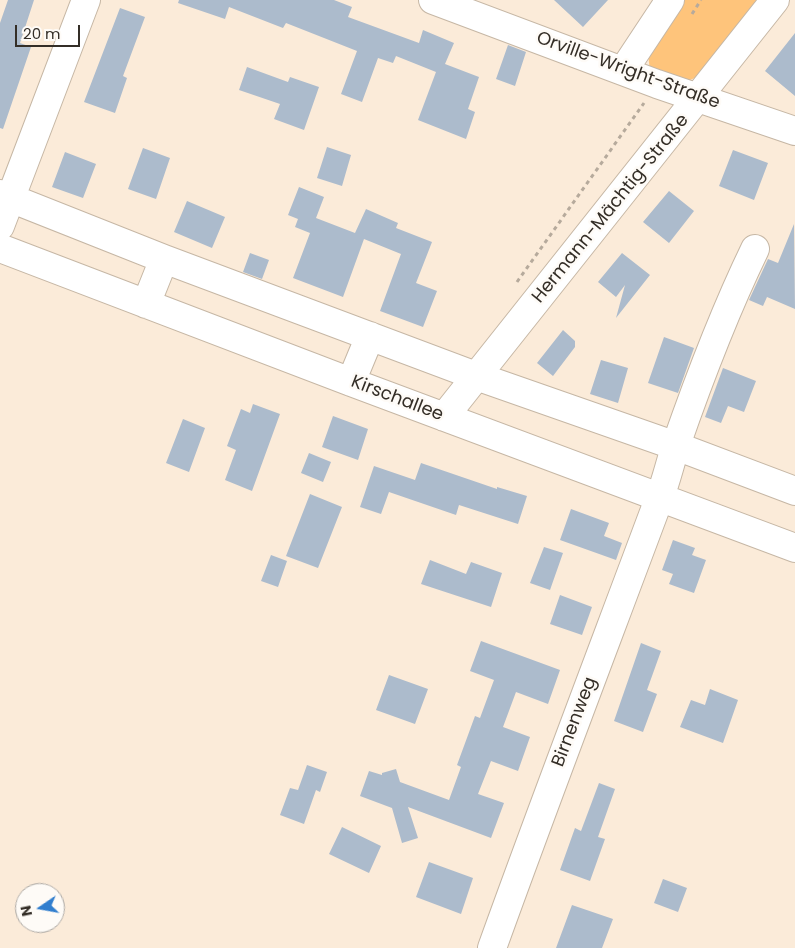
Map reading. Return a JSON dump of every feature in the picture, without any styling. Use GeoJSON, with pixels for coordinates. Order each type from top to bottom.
{"type":"FeatureCollection","features":[{"type":"Feature","properties":{"kind":"street"},"geometry":{"type":"LineString","coordinates":[[0,226],[6,196],[86,0]]}},
{"type":"Feature","properties":{"kind":"street","name":"Orville-Wright-Straße"},"geometry":{"type":"LineString","coordinates":[[434,0],[657,84],[795,131]]}},
{"type":"Feature","properties":{"kind":"street","name":"Hermann-Mächtig-Straße"},"geometry":{"type":"LineString","coordinates":[[444,417],[776,0]]}},
{"type":"Feature","properties":{"kind":"street"},"geometry":{"type":"LineString","coordinates":[[623,71],[681,8]]}},
{"type":"Feature","properties":{"kind":"street"},"geometry":{"type":"LineString","coordinates":[[6,196],[164,259],[476,376],[676,446],[795,491]]}},
{"type":"Feature","properties":{"kind":"street","name":"Kirschallee"},"geometry":{"type":"LineString","coordinates":[[0,248],[795,548]]}},
{"type":"Feature","properties":{"kind":"street","name":"Birnenweg"},"geometry":{"type":"LineString","coordinates":[[492,948],[660,496],[676,446],[735,290],[755,250]]}},
{"type":"Feature","properties":{"kind":"street"},"geometry":{"type":"LineString","coordinates":[[146,304],[164,259]]}},
{"type":"Feature","properties":{"kind":"street"},"geometry":{"type":"LineString","coordinates":[[351,382],[370,336]]}},
{"type":"Feature","properties":{"kind":"path"},"geometry":{"type":"LineString","coordinates":[[681,8],[701,0]]}},
{"type":"Feature","properties":{"kind":"path"},"geometry":{"type":"LineString","coordinates":[[514,287],[657,84]]}},
{"type":"Feature","properties":{"kind":"shaded area"},"geometry":{"type":"Polygon","coordinates":[[[684,0],[765,0],[707,72],[686,82],[650,72],[648,53],[684,0]]]}},
{"type":"Feature","properties":{"kind":"building"},"geometry":{"type":"Polygon","coordinates":[[[8,0],[34,0],[20,43],[31,47],[3,129],[0,128],[0,23],[8,0]]]}},
{"type":"Feature","properties":{"kind":"building"},"geometry":{"type":"Polygon","coordinates":[[[179,0],[334,0],[352,7],[348,17],[419,43],[423,30],[454,43],[445,64],[479,77],[468,109],[475,112],[466,139],[418,120],[436,72],[396,56],[393,63],[378,58],[362,102],[341,94],[357,51],[286,23],[283,28],[229,7],[225,19],[178,3],[179,0]]]}},
{"type":"Feature","properties":{"kind":"building"},"geometry":{"type":"Polygon","coordinates":[[[554,0],[608,0],[583,27],[554,0]]]}},
{"type":"Feature","properties":{"kind":"building"},"geometry":{"type":"Polygon","coordinates":[[[120,8],[145,17],[123,76],[127,78],[115,113],[84,102],[120,8]]]}},
{"type":"Feature","properties":{"kind":"building"},"geometry":{"type":"Polygon","coordinates":[[[795,33],[795,96],[765,71],[795,33]]]}},
{"type":"Feature","properties":{"kind":"building"},"geometry":{"type":"Polygon","coordinates":[[[508,45],[526,52],[515,86],[496,79],[508,45]]]}},
{"type":"Feature","properties":{"kind":"building"},"geometry":{"type":"Polygon","coordinates":[[[247,67],[288,82],[290,77],[319,87],[304,130],[274,119],[280,104],[239,90],[247,67]]]}},
{"type":"Feature","properties":{"kind":"building"},"geometry":{"type":"Polygon","coordinates":[[[327,147],[351,155],[342,186],[317,178],[327,147]]]}},
{"type":"Feature","properties":{"kind":"building"},"geometry":{"type":"Polygon","coordinates":[[[143,148],[170,158],[156,199],[128,189],[143,148]]]}},
{"type":"Feature","properties":{"kind":"building"},"geometry":{"type":"Polygon","coordinates":[[[733,150],[768,163],[754,200],[719,186],[733,150]]]}},
{"type":"Feature","properties":{"kind":"building"},"geometry":{"type":"Polygon","coordinates":[[[65,152],[96,164],[83,198],[52,187],[65,152]]]}},
{"type":"Feature","properties":{"kind":"building"},"geometry":{"type":"Polygon","coordinates":[[[299,187],[324,197],[316,218],[355,233],[366,209],[398,223],[396,228],[432,242],[416,283],[437,291],[423,327],[380,311],[401,254],[364,239],[343,297],[293,278],[310,233],[295,227],[298,219],[288,215],[299,187]]]}},
{"type":"Feature","properties":{"kind":"building"},"geometry":{"type":"Polygon","coordinates":[[[669,191],[694,211],[669,243],[643,222],[669,191]]]}},
{"type":"Feature","properties":{"kind":"building"},"geometry":{"type":"Polygon","coordinates":[[[187,201],[225,217],[212,248],[174,232],[187,201]]]}},
{"type":"Feature","properties":{"kind":"building"},"geometry":{"type":"Polygon","coordinates":[[[794,224],[795,309],[767,297],[763,306],[749,300],[768,259],[778,263],[794,224]]]}},
{"type":"Feature","properties":{"kind":"building"},"geometry":{"type":"Polygon","coordinates":[[[250,253],[269,260],[262,279],[243,272],[250,253]]]}},
{"type":"Feature","properties":{"kind":"building"},"geometry":{"type":"Polygon","coordinates":[[[622,253],[650,275],[616,318],[625,285],[616,297],[598,282],[622,253]]]}},
{"type":"Feature","properties":{"kind":"building"},"geometry":{"type":"Polygon","coordinates":[[[563,330],[575,341],[575,347],[553,376],[537,363],[563,330]]]}},
{"type":"Feature","properties":{"kind":"building"},"geometry":{"type":"Polygon","coordinates":[[[664,337],[694,348],[678,393],[648,383],[664,337]]]}},
{"type":"Feature","properties":{"kind":"building"},"geometry":{"type":"Polygon","coordinates":[[[601,360],[628,368],[618,403],[590,394],[601,360]]]}},
{"type":"Feature","properties":{"kind":"building"},"geometry":{"type":"Polygon","coordinates":[[[723,368],[756,381],[744,412],[728,406],[721,423],[705,417],[723,368]]]}},
{"type":"Feature","properties":{"kind":"building"},"geometry":{"type":"Polygon","coordinates":[[[253,404],[280,414],[252,491],[225,480],[236,450],[227,446],[241,409],[250,413],[253,404]]]}},
{"type":"Feature","properties":{"kind":"building"},"geometry":{"type":"Polygon","coordinates":[[[333,416],[368,429],[358,460],[322,447],[333,416]]]}},
{"type":"Feature","properties":{"kind":"building"},"geometry":{"type":"Polygon","coordinates":[[[183,419],[205,428],[189,472],[166,463],[183,419]]]}},
{"type":"Feature","properties":{"kind":"building"},"geometry":{"type":"Polygon","coordinates":[[[309,453],[331,462],[323,482],[301,473],[309,453]]]}},
{"type":"Feature","properties":{"kind":"building"},"geometry":{"type":"Polygon","coordinates":[[[421,463],[497,489],[497,487],[527,496],[518,524],[459,505],[456,515],[389,492],[381,514],[360,507],[374,466],[415,480],[421,463]]]}},
{"type":"Feature","properties":{"kind":"building"},"geometry":{"type":"Polygon","coordinates":[[[310,494],[342,507],[318,568],[286,556],[310,494]]]}},
{"type":"Feature","properties":{"kind":"building"},"geometry":{"type":"Polygon","coordinates":[[[571,509],[609,523],[604,536],[622,543],[616,560],[560,540],[571,509]]]}},
{"type":"Feature","properties":{"kind":"building"},"geometry":{"type":"Polygon","coordinates":[[[673,540],[695,548],[692,555],[706,560],[694,593],[669,584],[673,574],[662,570],[673,540]]]}},
{"type":"Feature","properties":{"kind":"building"},"geometry":{"type":"Polygon","coordinates":[[[544,547],[563,553],[550,590],[530,583],[544,547]]]}},
{"type":"Feature","properties":{"kind":"building"},"geometry":{"type":"Polygon","coordinates":[[[271,555],[287,561],[278,587],[261,581],[271,555]]]}},
{"type":"Feature","properties":{"kind":"building"},"geometry":{"type":"Polygon","coordinates":[[[430,560],[466,574],[471,562],[502,573],[491,607],[421,584],[430,560]]]}},
{"type":"Feature","properties":{"kind":"building"},"geometry":{"type":"Polygon","coordinates":[[[560,595],[592,607],[582,635],[550,624],[560,595]]]}},
{"type":"Feature","properties":{"kind":"building"},"geometry":{"type":"Polygon","coordinates":[[[481,641],[560,670],[548,704],[516,692],[503,727],[530,737],[518,771],[491,761],[478,794],[504,803],[491,838],[408,807],[418,838],[402,843],[392,808],[360,796],[369,771],[382,775],[382,773],[396,769],[400,782],[449,800],[461,767],[457,765],[475,716],[480,718],[494,680],[470,671],[481,641]]]}},
{"type":"Feature","properties":{"kind":"building"},"geometry":{"type":"Polygon","coordinates":[[[641,643],[661,651],[647,690],[657,694],[643,732],[614,721],[641,643]]]}},
{"type":"Feature","properties":{"kind":"building"},"geometry":{"type":"Polygon","coordinates":[[[389,675],[428,689],[415,724],[376,710],[389,675]]]}},
{"type":"Feature","properties":{"kind":"building"},"geometry":{"type":"Polygon","coordinates":[[[710,689],[738,700],[723,743],[680,727],[691,700],[705,705],[710,689]]]}},
{"type":"Feature","properties":{"kind":"building"},"geometry":{"type":"Polygon","coordinates":[[[307,765],[327,772],[320,792],[316,790],[304,824],[280,815],[290,788],[298,790],[307,765]]]}},
{"type":"Feature","properties":{"kind":"building"},"geometry":{"type":"Polygon","coordinates":[[[599,783],[615,789],[598,837],[605,839],[590,881],[560,870],[575,828],[581,831],[599,783]]]}},
{"type":"Feature","properties":{"kind":"building"},"geometry":{"type":"Polygon","coordinates":[[[342,827],[381,846],[369,873],[329,854],[342,827]]]}},
{"type":"Feature","properties":{"kind":"building"},"geometry":{"type":"Polygon","coordinates":[[[429,862],[473,878],[461,914],[416,897],[429,862]]]}},
{"type":"Feature","properties":{"kind":"building"},"geometry":{"type":"Polygon","coordinates":[[[663,879],[687,888],[678,912],[654,903],[663,879]]]}},
{"type":"Feature","properties":{"kind":"building"},"geometry":{"type":"Polygon","coordinates":[[[572,905],[613,919],[602,948],[556,948],[572,905]]]}}]}
